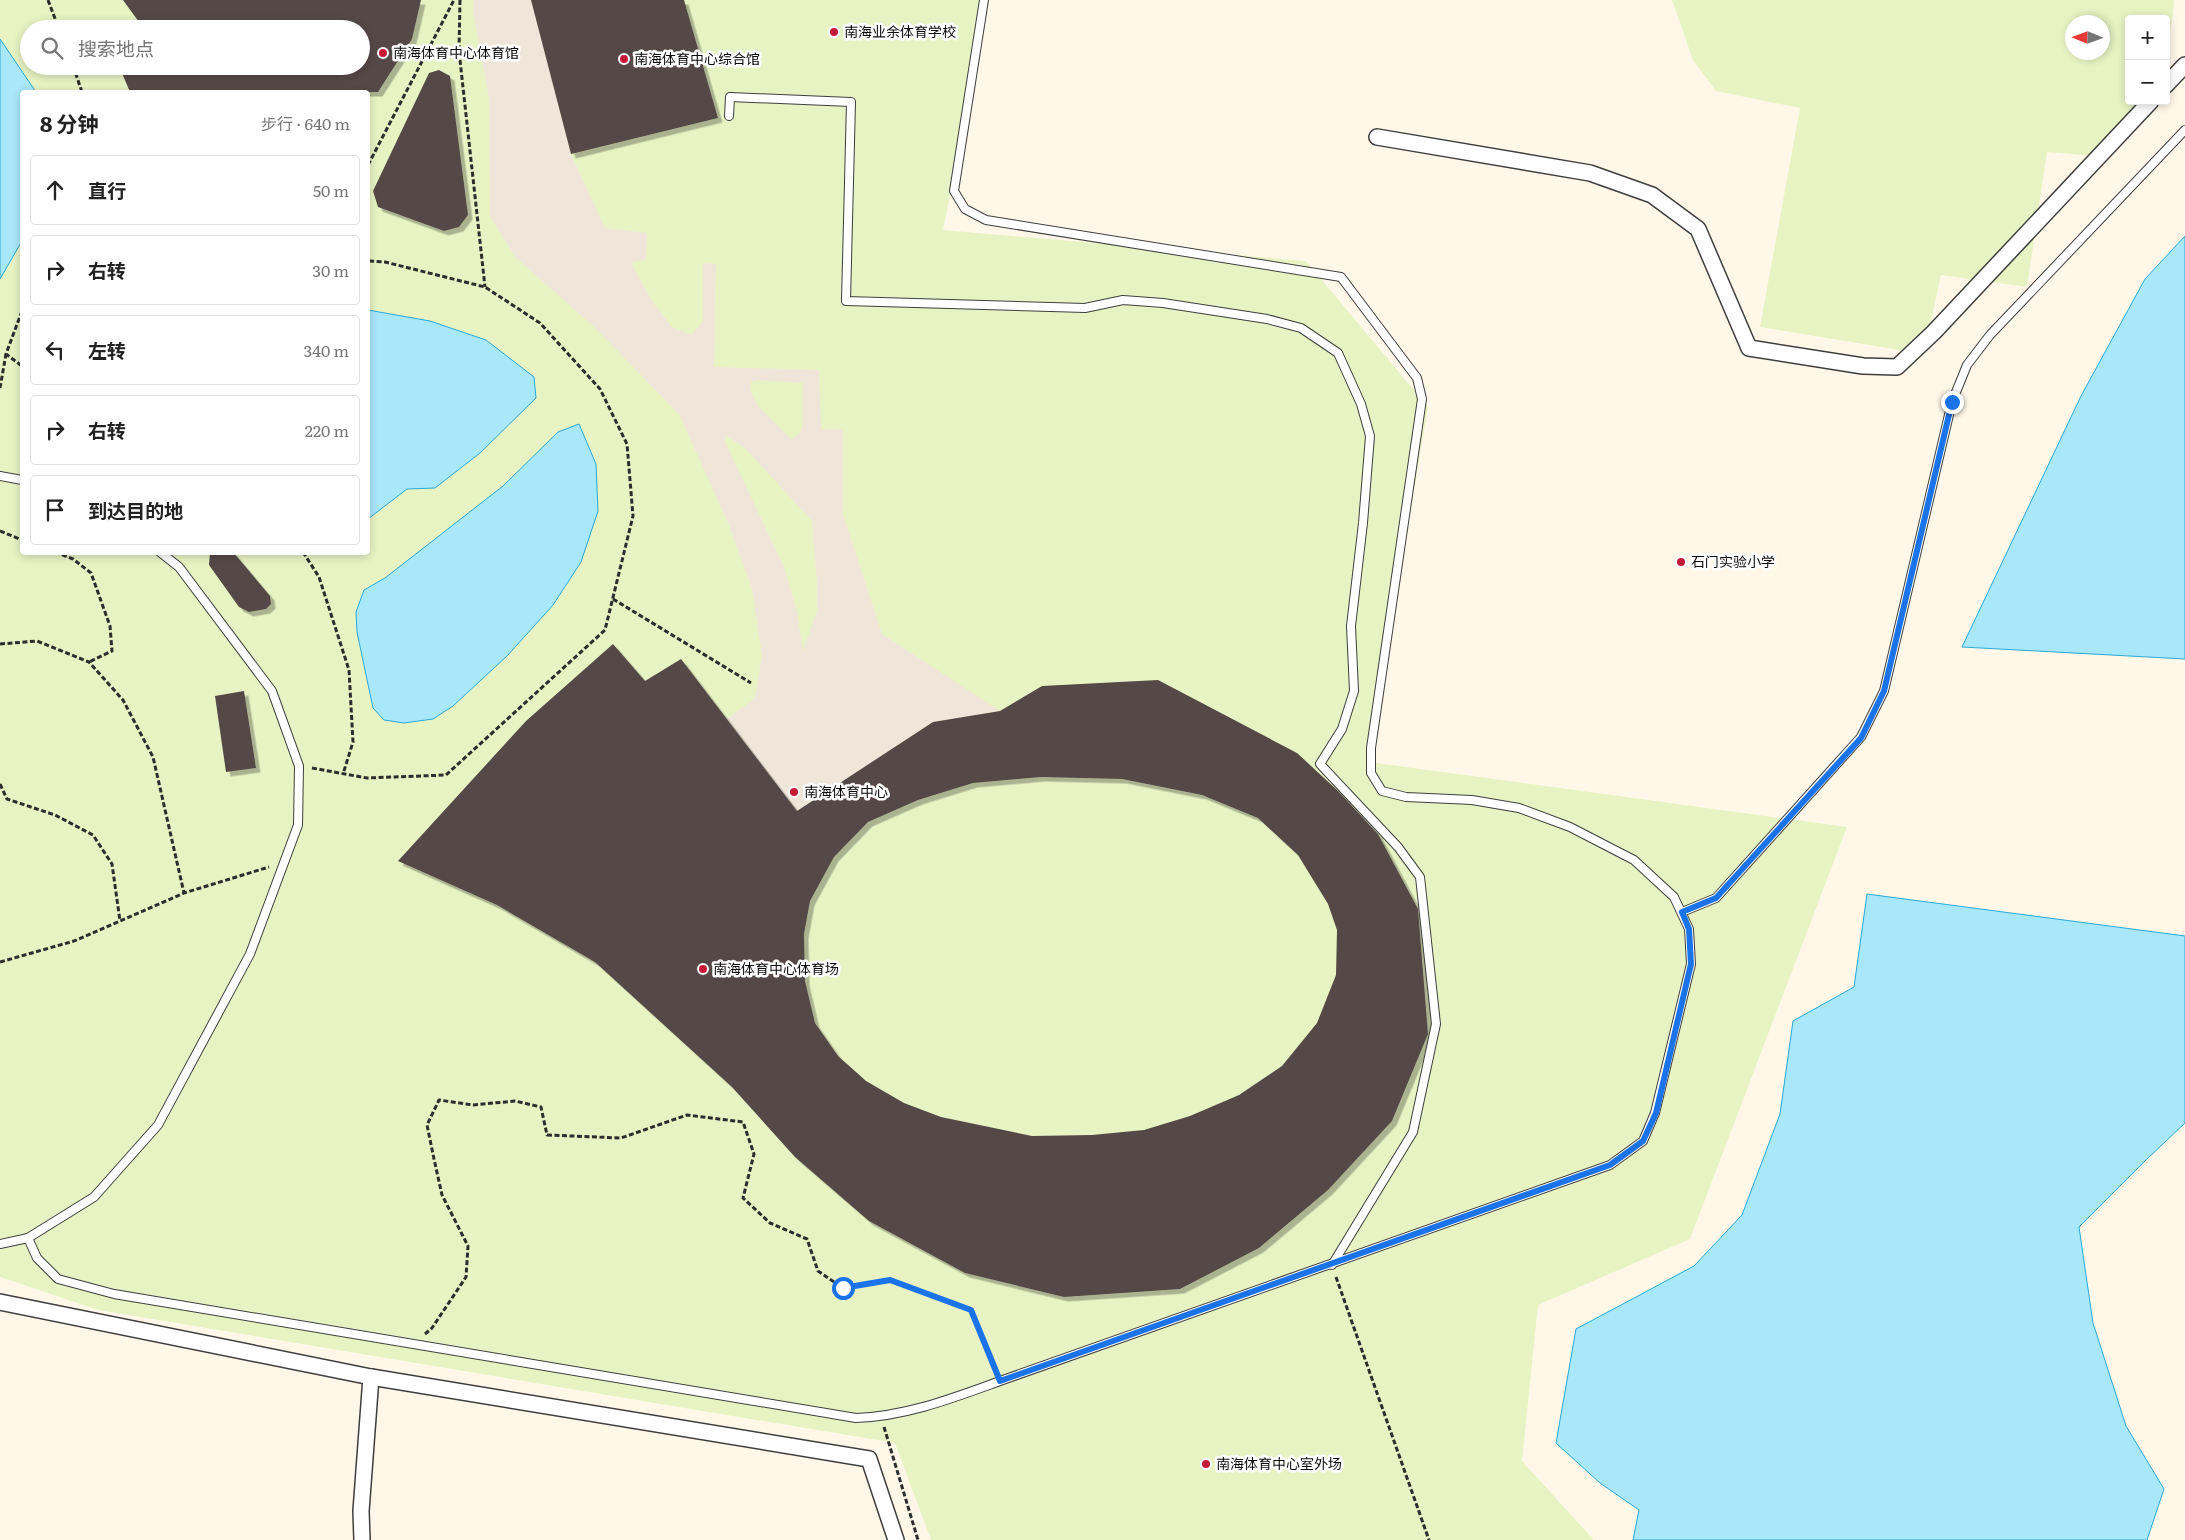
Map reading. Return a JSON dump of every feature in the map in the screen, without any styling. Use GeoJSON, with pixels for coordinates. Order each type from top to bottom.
{"type":"FeatureCollection","features":[{"type":"Feature","properties":{"kind":"street"},"geometry":{"type":"LineString","coordinates":[[2170,81],[2185,65]]}},
{"type":"Feature","properties":{"kind":"street"},"geometry":{"type":"LineString","coordinates":[[1377,137],[1590,173],[1652,195],[1698,229],[1749,348],[1863,366],[1897,367],[1934,332],[2147,105]]}},
{"type":"Feature","properties":{"kind":"street"},"geometry":{"type":"LineString","coordinates":[[0,1302],[371,1377],[869,1459],[896,1540]]}},
{"type":"Feature","properties":{"kind":"street"},"geometry":{"type":"LineString","coordinates":[[362,1540],[361,1511],[371,1377]]}},
{"type":"Feature","properties":{"kind":"lane"},"geometry":{"type":"LineString","coordinates":[[28,1238],[37,1258],[58,1279],[114,1294],[856,1418],[881,1417],[924,1408],[1610,1165],[1643,1141],[1656,1113],[1691,964],[1689,929],[1674,897],[1634,860],[1570,827],[1519,808],[1472,800],[1406,797],[1382,791],[1371,772],[1372,748],[1422,399],[1417,378],[1341,277],[986,220],[966,209],[954,191],[984,0]]}},
{"type":"Feature","properties":{"kind":"lane"},"geometry":{"type":"LineString","coordinates":[[729,116],[730,97],[851,102],[846,301],[1085,308],[1123,300],[1163,303],[1267,319],[1302,328],[1338,353],[1361,404],[1370,436],[1363,522],[1351,626],[1354,691],[1342,729],[1320,764],[1398,847],[1420,877],[1436,1024],[1412,1132],[1332,1265]]}},
{"type":"Feature","properties":{"kind":"lane"},"geometry":{"type":"LineString","coordinates":[[1682,912],[1716,898],[1861,738],[1884,691],[1952,402],[1967,365],[1990,335],[2185,130]]}},
{"type":"Feature","properties":{"kind":"lane"},"geometry":{"type":"LineString","coordinates":[[0,476],[20,480]]}},
{"type":"Feature","properties":{"kind":"lane"},"geometry":{"type":"LineString","coordinates":[[0,1244],[28,1238],[94,1197],[158,1125],[250,954],[298,825],[299,766],[272,691],[179,567],[164,555]]}},
{"type":"Feature","properties":{"kind":"path"},"geometry":{"type":"LineString","coordinates":[[48,0],[56,20]]}},
{"type":"Feature","properties":{"kind":"path"},"geometry":{"type":"LineString","coordinates":[[370,161],[454,0]]}},
{"type":"Feature","properties":{"kind":"path"},"geometry":{"type":"LineString","coordinates":[[460,0],[458,51],[485,287]]}},
{"type":"Feature","properties":{"kind":"path"},"geometry":{"type":"LineString","coordinates":[[76,75],[81,90]]}},
{"type":"Feature","properties":{"kind":"path"},"geometry":{"type":"LineString","coordinates":[[299,766],[367,778],[446,775],[605,630],[633,516],[627,444],[600,389],[540,324],[485,287],[385,262],[370,262]]}},
{"type":"Feature","properties":{"kind":"path"},"geometry":{"type":"LineString","coordinates":[[0,388],[6,354],[20,316]]}},
{"type":"Feature","properties":{"kind":"path"},"geometry":{"type":"LineString","coordinates":[[6,354],[20,364]]}},
{"type":"Feature","properties":{"kind":"path"},"geometry":{"type":"LineString","coordinates":[[0,531],[20,539]]}},
{"type":"Feature","properties":{"kind":"path"},"geometry":{"type":"LineString","coordinates":[[63,555],[73,559],[91,573],[110,626],[112,651],[89,662]]}},
{"type":"Feature","properties":{"kind":"path"},"geometry":{"type":"LineString","coordinates":[[305,555],[319,577],[349,670],[353,742],[343,774]]}},
{"type":"Feature","properties":{"kind":"path"},"geometry":{"type":"LineString","coordinates":[[613,599],[751,683]]}},
{"type":"Feature","properties":{"kind":"path"},"geometry":{"type":"LineString","coordinates":[[0,644],[37,641],[89,662],[123,700],[152,757],[184,893]]}},
{"type":"Feature","properties":{"kind":"path"},"geometry":{"type":"LineString","coordinates":[[0,784],[7,799],[55,815],[92,835],[112,864],[120,921]]}},
{"type":"Feature","properties":{"kind":"path"},"geometry":{"type":"LineString","coordinates":[[0,962],[74,941],[184,893],[284,862]]}},
{"type":"Feature","properties":{"kind":"path"},"geometry":{"type":"LineString","coordinates":[[415,1344],[432,1328],[466,1277],[468,1246],[442,1195],[427,1125],[439,1100],[473,1105],[515,1101],[541,1107],[547,1135],[621,1138],[687,1115],[743,1122],[754,1154],[743,1198],[770,1223],[807,1239],[818,1272],[843,1288],[890,1280],[971,1310],[1000,1381]]}},
{"type":"Feature","properties":{"kind":"path"},"geometry":{"type":"LineString","coordinates":[[1332,1265],[1429,1540]]}},
{"type":"Feature","properties":{"kind":"path"},"geometry":{"type":"LineString","coordinates":[[881,1417],[918,1540]]}},
{"type":"Feature","properties":{"kind":"green space","name":"南海体育中心"},"geometry":{"type":"Polygon","coordinates":[[[0,0],[989,0],[943,230],[1306,261],[1428,407],[1369,762],[1847,827],[1690,1239],[1538,1305],[1522,1461],[1594,1540],[931,1540],[895,1443],[98,1310],[0,1277],[0,0]]]}},
{"type":"Feature","properties":{"kind":"green space"},"geometry":{"type":"Polygon","coordinates":[[[1672,0],[2174,0],[2170,28],[2170,15],[2125,15],[2125,105],[2137,105],[2129,121],[2096,156],[2047,152],[2027,287],[1941,275],[1924,354],[1760,327],[1800,108],[1716,91],[1693,60],[1672,0]]]}},
{"type":"Feature","properties":{"kind":"shaded area"},"geometry":{"type":"Polygon","coordinates":[[[474,0],[531,0],[571,154],[605,228],[647,233],[646,259],[631,263],[652,301],[672,327],[691,335],[703,322],[703,263],[716,264],[714,367],[819,370],[821,429],[843,429],[843,514],[882,634],[1000,711],[933,722],[797,811],[727,719],[755,698],[762,655],[752,589],[729,525],[679,414],[592,325],[515,257],[490,216],[489,98],[473,11],[474,0]],[[757,380],[751,382],[750,390],[758,406],[791,439],[798,435],[802,429],[803,383],[757,380]],[[725,435],[725,442],[784,567],[797,612],[803,651],[817,611],[817,582],[812,521],[745,448],[725,435]]]}},
{"type":"Feature","properties":{"kind":"water"},"geometry":{"type":"Polygon","coordinates":[[[0,39],[20,68],[20,75],[24,75],[35,90],[20,90],[20,244],[0,279],[0,39]]]}},
{"type":"Feature","properties":{"kind":"water"},"geometry":{"type":"Polygon","coordinates":[[[2185,236],[2185,659],[1962,647],[2081,396],[2145,279],[2185,236]]]}},
{"type":"Feature","properties":{"kind":"water"},"geometry":{"type":"Polygon","coordinates":[[[370,310],[430,321],[486,340],[534,377],[536,398],[480,453],[435,488],[407,489],[370,517],[370,310]]]}},
{"type":"Feature","properties":{"kind":"water"},"geometry":{"type":"Polygon","coordinates":[[[579,424],[596,464],[598,511],[581,562],[553,605],[507,656],[453,706],[433,719],[404,723],[384,720],[373,708],[357,632],[356,612],[364,590],[385,578],[503,486],[558,432],[579,424]]]}},
{"type":"Feature","properties":{"kind":"water"},"geometry":{"type":"Polygon","coordinates":[[[1867,894],[2185,936],[2185,1123],[2079,1227],[2093,1323],[2126,1426],[2164,1489],[2147,1540],[1633,1540],[1639,1510],[1600,1483],[1556,1443],[1576,1329],[1694,1266],[1742,1215],[1780,1114],[1793,1021],[1854,987],[1867,894]]]}},
{"type":"Feature","properties":{"kind":"building","name":"南海体育中心体育馆"},"geometry":{"type":"Polygon","coordinates":[[[123,0],[421,0],[412,39],[378,92],[370,92],[370,90],[129,90],[123,75],[370,75],[370,20],[137,20],[123,0]]]}},
{"type":"Feature","properties":{"kind":"building","name":"南海体育中心综合馆"},"geometry":{"type":"Polygon","coordinates":[[[531,0],[684,0],[718,118],[571,154],[531,0]]]}},
{"type":"Feature","properties":{"kind":"building"},"geometry":{"type":"Polygon","coordinates":[[[439,70],[450,76],[468,215],[459,227],[444,231],[378,207],[373,191],[429,73],[439,70]]]}},
{"type":"Feature","properties":{"kind":"building"},"geometry":{"type":"Polygon","coordinates":[[[210,555],[236,555],[270,596],[271,604],[266,609],[249,612],[239,607],[209,565],[210,555]]]}},
{"type":"Feature","properties":{"kind":"building","name":"南海体育中心体育场"},"geometry":{"type":"Polygon","coordinates":[[[613,644],[645,681],[681,659],[797,811],[933,722],[1000,711],[1042,686],[1158,680],[1297,753],[1338,791],[1378,834],[1418,909],[1428,1034],[1392,1121],[1328,1190],[1259,1248],[1180,1289],[1064,1297],[965,1273],[869,1221],[795,1157],[732,1087],[595,962],[497,905],[398,861],[526,721],[613,644]],[[1041,777],[973,783],[918,800],[868,822],[834,857],[810,901],[804,934],[805,981],[815,1023],[838,1056],[866,1081],[904,1103],[941,1117],[1032,1136],[1092,1135],[1144,1130],[1190,1116],[1239,1095],[1282,1066],[1317,1023],[1336,975],[1337,930],[1328,904],[1298,855],[1258,818],[1202,795],[1122,779],[1041,777]]]}},
{"type":"Feature","properties":{"kind":"building"},"geometry":{"type":"Polygon","coordinates":[[[244,691],[256,768],[226,772],[215,696],[244,691]]]}},
{"type":"Feature","properties":{"kind":"place","name":"南海业余体育学校"},"geometry":{"type":"Point","coordinates":[834,32]}},
{"type":"Feature","properties":{"kind":"place","name":"南海体育中心体育馆"},"geometry":{"type":"Point","coordinates":[383,53]}},
{"type":"Feature","properties":{"kind":"place","name":"南海体育中心综合馆"},"geometry":{"type":"Point","coordinates":[624,59]}},
{"type":"Feature","properties":{"kind":"place","name":"石门实验小学"},"geometry":{"type":"Point","coordinates":[1681,562]}},
{"type":"Feature","properties":{"kind":"place","name":"南海体育中心"},"geometry":{"type":"Point","coordinates":[794,792]}},
{"type":"Feature","properties":{"kind":"place","name":"南海体育中心体育场"},"geometry":{"type":"Point","coordinates":[703,969]}},
{"type":"Feature","properties":{"kind":"place","name":"南海体育中心室外场"},"geometry":{"type":"Point","coordinates":[1206,1464]}},
{"type":"Feature","properties":{"kind":"route"},"geometry":{"type":"LineString","coordinates":[[843,1288],[890,1280],[971,1310],[1000,1381],[1398,1242],[1610,1165],[1643,1141],[1656,1113],[1691,964],[1689,929],[1682,912],[1716,898],[1861,738],[1884,691],[1952,402]]}}]}
